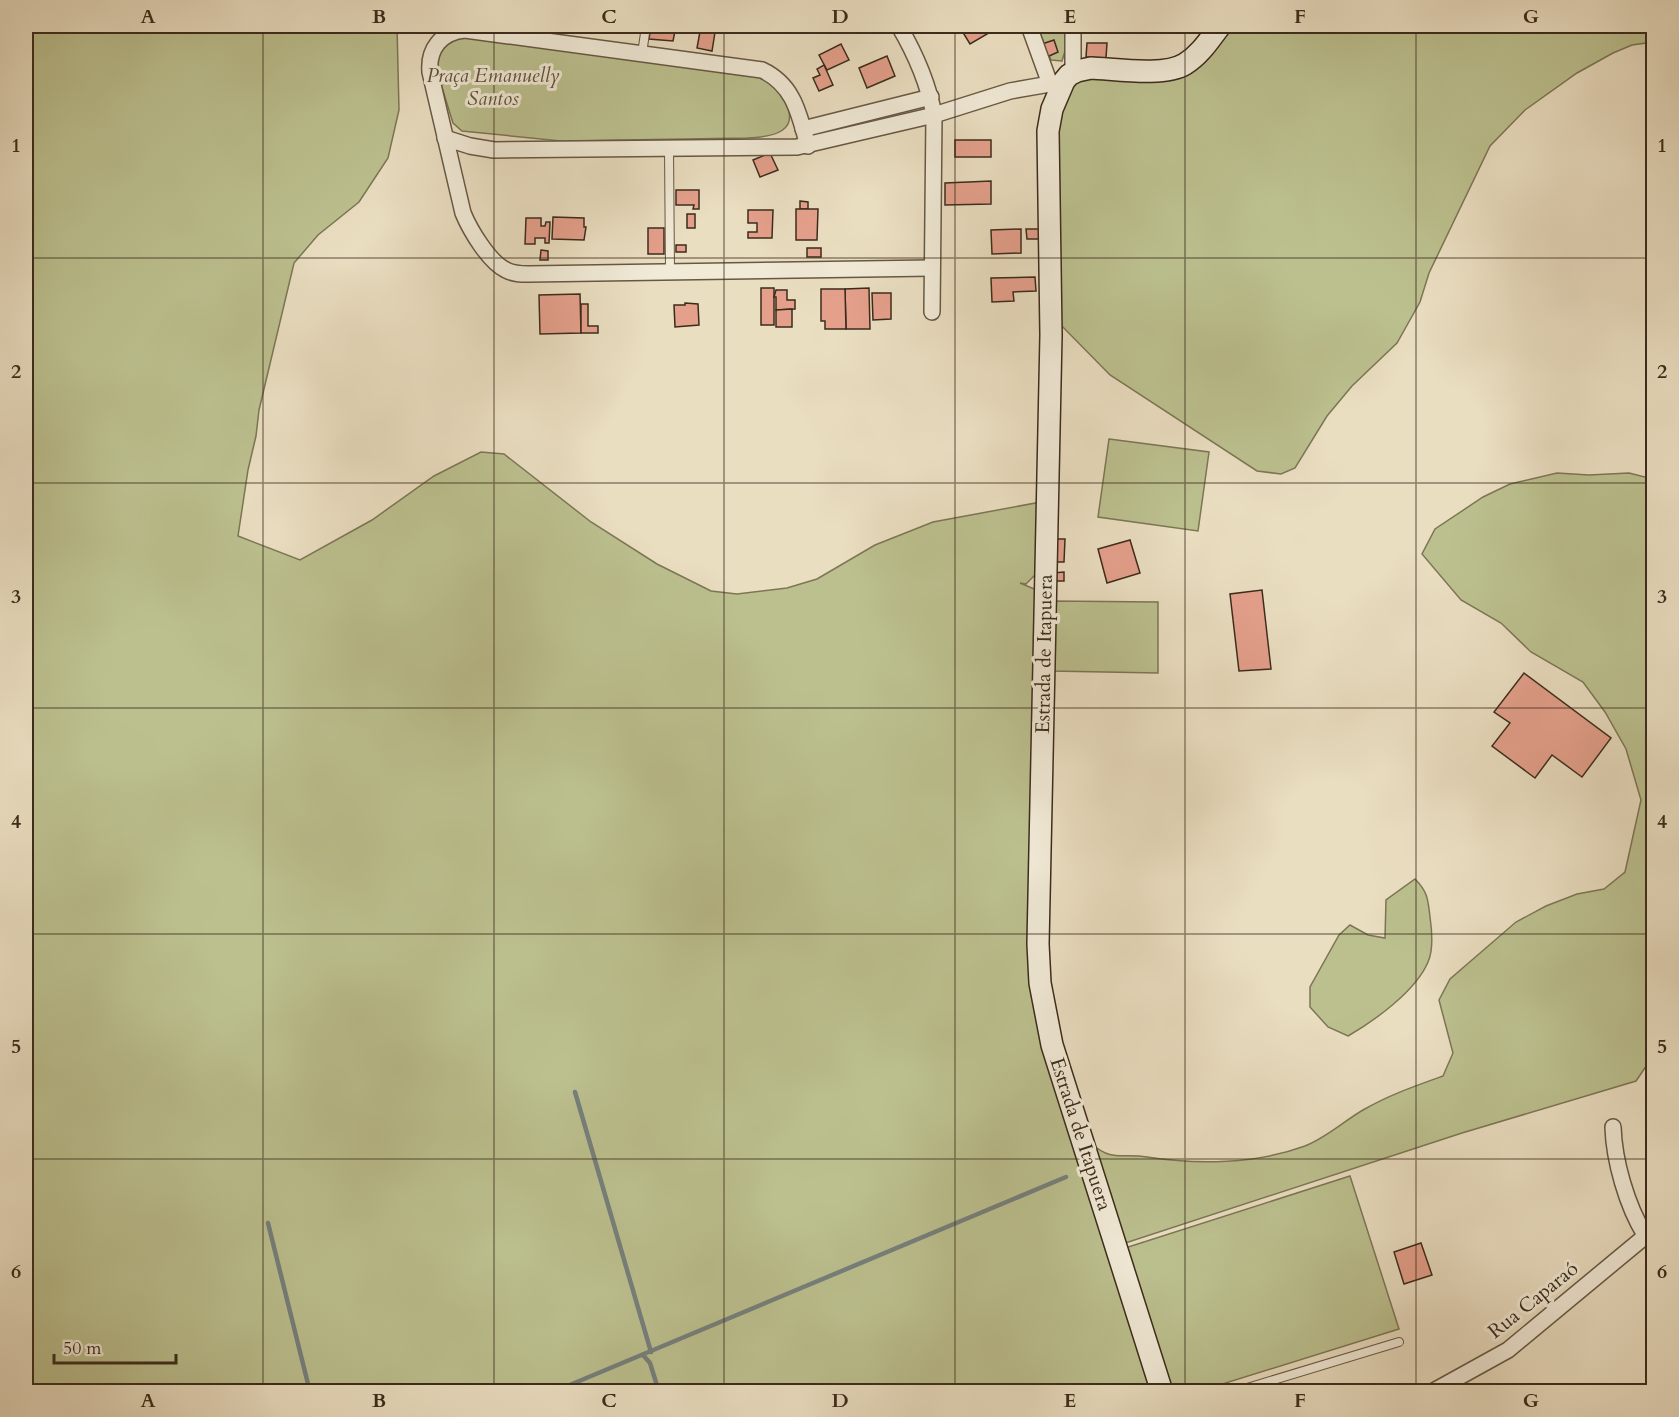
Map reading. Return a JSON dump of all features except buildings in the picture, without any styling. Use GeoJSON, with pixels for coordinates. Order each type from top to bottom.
{"type":"FeatureCollection","features":[{"type":"Feature","properties":{"kind":"street"},"geometry":{"type":"LineString","coordinates":[[899,26],[916,55],[931,97],[934,116],[932,312]]}},
{"type":"Feature","properties":{"kind":"street"},"geometry":{"type":"LineString","coordinates":[[1029,26],[1061,81]]}},
{"type":"Feature","properties":{"kind":"street"},"geometry":{"type":"LineString","coordinates":[[1061,81],[1073,26]]}},
{"type":"Feature","properties":{"kind":"street"},"geometry":{"type":"LineString","coordinates":[[445,138],[470,146],[494,150],[808,146],[934,116],[989,97],[1061,81],[1091,68],[1161,71],[1177,68],[1197,54],[1220,26]]}},
{"type":"Feature","properties":{"kind":"street"},"geometry":{"type":"LineString","coordinates":[[808,146],[792,97],[780,81],[762,70],[465,30],[450,33],[438,41],[429,64],[463,213],[467,223],[500,267],[508,271],[529,274],[932,268]]}},
{"type":"Feature","properties":{"kind":"street","name":"Estrada de Itapuera"},"geometry":{"type":"LineString","coordinates":[[1061,81],[1050,122],[1048,145],[1051,335],[1038,932],[1040,983],[1052,1044],[1162,1392]]}},
{"type":"Feature","properties":{"kind":"street"},"geometry":{"type":"LineString","coordinates":[[803,129],[931,97]]}},
{"type":"Feature","properties":{"kind":"street"},"geometry":{"type":"LineString","coordinates":[[1613,1127],[1618,1162],[1635,1219],[1649,1232]]}},
{"type":"Feature","properties":{"kind":"street","name":"Rua Caparaó"},"geometry":{"type":"LineString","coordinates":[[1432,1392],[1508,1350],[1649,1232]]}},
{"type":"Feature","properties":{"kind":"lane"},"geometry":{"type":"LineString","coordinates":[[642,54],[646,26]]}},
{"type":"Feature","properties":{"kind":"lane"},"geometry":{"type":"LineString","coordinates":[[669,148],[670,272]]}},
{"type":"Feature","properties":{"kind":"lane"},"geometry":{"type":"LineString","coordinates":[[1234,1392],[1399,1342]]}},
{"type":"Feature","properties":{"kind":"green space"},"geometry":{"type":"Polygon","coordinates":[[[26,26],[397,26],[399,110],[388,158],[359,202],[318,235],[294,263],[259,410],[238,536],[300,560],[372,520],[434,476],[481,452],[504,454],[591,522],[657,564],[711,591],[737,594],[787,588],[817,579],[875,545],[933,522],[1041,502],[1040,570],[1026,584],[1020,583],[1039,591],[1044,920],[1051,1018],[1092,1144],[1099,1150],[1112,1155],[1206,1162],[1247,1160],[1286,1152],[1320,1139],[1356,1114],[1383,1100],[1443,1076],[1453,1053],[1439,1000],[1450,979],[1516,922],[1546,906],[1577,894],[1604,889],[1625,872],[1641,800],[1626,749],[1605,712],[1583,682],[1531,652],[1501,623],[1461,600],[1422,554],[1435,529],[1483,497],[1510,484],[1557,473],[1589,475],[1629,473],[1653,479],[1653,1056],[1636,1081],[1462,1133],[1110,1248],[1155,1391],[26,1391],[26,26]]]}},
{"type":"Feature","properties":{"kind":"green space"},"geometry":{"type":"Polygon","coordinates":[[[1037,26],[1067,26],[1062,61],[1051,60],[1037,26]]]}},
{"type":"Feature","properties":{"kind":"green space"},"geometry":{"type":"Polygon","coordinates":[[[1230,26],[1653,26],[1653,42],[1632,45],[1577,73],[1525,110],[1490,146],[1429,273],[1420,302],[1397,343],[1352,386],[1327,416],[1295,468],[1281,474],[1257,471],[1110,375],[1055,319],[1056,136],[1062,102],[1078,77],[1166,75],[1230,26]]]}},
{"type":"Feature","properties":{"kind":"green space","name":"Praça Emanuelly Santos"},"geometry":{"type":"Polygon","coordinates":[[[462,36],[762,76],[773,83],[779,91],[789,110],[789,119],[787,126],[775,134],[747,138],[561,141],[462,131],[453,123],[436,68],[441,48],[462,36]]]}},
{"type":"Feature","properties":{"kind":"green space"},"geometry":{"type":"Polygon","coordinates":[[[1109,439],[1209,452],[1198,531],[1098,517],[1109,439]]]}},
{"type":"Feature","properties":{"kind":"green space"},"geometry":{"type":"Polygon","coordinates":[[[1051,601],[1158,602],[1158,673],[1051,671],[1051,601]]]}},
{"type":"Feature","properties":{"kind":"green space"},"geometry":{"type":"Polygon","coordinates":[[[1415,879],[1427,896],[1432,934],[1430,957],[1422,973],[1393,1004],[1348,1036],[1328,1027],[1310,1007],[1310,987],[1339,935],[1350,925],[1368,935],[1385,938],[1386,900],[1415,879]]]}},
{"type":"Feature","properties":{"kind":"green space"},"geometry":{"type":"Polygon","coordinates":[[[1350,1176],[1399,1329],[1200,1391],[1167,1391],[1122,1249],[1350,1176]]]}},
{"type":"Feature","properties":{"kind":"waterway"},"geometry":{"type":"LineString","coordinates":[[575,1092],[651,1352]]}},
{"type":"Feature","properties":{"kind":"waterway"},"geometry":{"type":"LineString","coordinates":[[553,1392],[1066,1177]]}},
{"type":"Feature","properties":{"kind":"waterway"},"geometry":{"type":"LineString","coordinates":[[268,1223],[310,1392]]}},
{"type":"Feature","properties":{"kind":"waterway"},"geometry":{"type":"LineString","coordinates":[[643,1355],[650,1363],[659,1392]]}}]}
